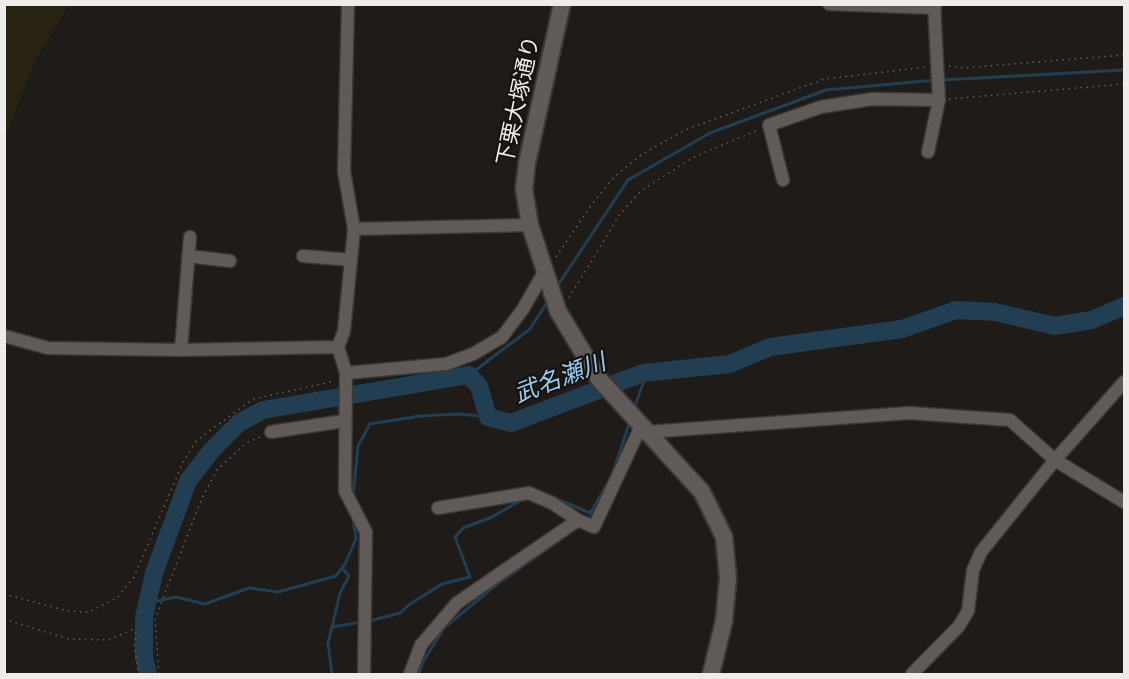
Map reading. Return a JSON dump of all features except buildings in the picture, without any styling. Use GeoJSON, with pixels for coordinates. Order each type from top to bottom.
{"type":"FeatureCollection","features":[{"type":"Feature","properties":{"kind":"street"},"geometry":{"type":"LineString","coordinates":[[348,4],[344,171],[354,229],[344,331],[338,347],[345,378],[345,491],[366,532],[364,675]]}},
{"type":"Feature","properties":{"kind":"street","name":"下栗大塚通り"},"geometry":{"type":"LineString","coordinates":[[559,313],[530,225],[524,189],[527,163],[562,4]]}},
{"type":"Feature","properties":{"kind":"street"},"geometry":{"type":"LineString","coordinates":[[829,4],[934,6],[939,100],[928,152]]}},
{"type":"Feature","properties":{"kind":"street"},"geometry":{"type":"LineString","coordinates":[[783,180],[769,125],[821,107],[872,99],[939,100]]}},
{"type":"Feature","properties":{"kind":"street"},"geometry":{"type":"LineString","coordinates":[[354,229],[530,225]]}},
{"type":"Feature","properties":{"kind":"street"},"geometry":{"type":"LineString","coordinates":[[181,350],[190,237]]}},
{"type":"Feature","properties":{"kind":"street"},"geometry":{"type":"LineString","coordinates":[[188,256],[230,261]]}},
{"type":"Feature","properties":{"kind":"street"},"geometry":{"type":"LineString","coordinates":[[303,256],[351,260]]}},
{"type":"Feature","properties":{"kind":"street"},"geometry":{"type":"LineString","coordinates":[[345,378],[446,364],[473,354],[502,337],[545,274]]}},
{"type":"Feature","properties":{"kind":"street"},"geometry":{"type":"LineString","coordinates":[[559,313],[599,380],[702,492],[724,537],[728,578],[723,621],[711,675]]}},
{"type":"Feature","properties":{"kind":"street"},"geometry":{"type":"LineString","coordinates":[[4,336],[48,348],[181,350],[338,347]]}},
{"type":"Feature","properties":{"kind":"street"},"geometry":{"type":"LineString","coordinates":[[912,675],[959,626],[968,611],[972,570],[981,552],[1055,460],[1125,382]]}},
{"type":"Feature","properties":{"kind":"street"},"geometry":{"type":"LineString","coordinates":[[644,428],[909,413],[1010,420],[1055,460],[1125,502]]}},
{"type":"Feature","properties":{"kind":"street"},"geometry":{"type":"LineString","coordinates":[[271,432],[344,418]]}},
{"type":"Feature","properties":{"kind":"street"},"geometry":{"type":"LineString","coordinates":[[438,508],[529,493],[594,527],[644,428]]}},
{"type":"Feature","properties":{"kind":"street"},"geometry":{"type":"LineString","coordinates":[[410,675],[421,645],[457,603],[578,520]]}},
{"type":"Feature","properties":{"kind":"path"},"geometry":{"type":"LineString","coordinates":[[939,100],[1125,84]]}},
{"type":"Feature","properties":{"kind":"path"},"geometry":{"type":"LineString","coordinates":[[559,313],[620,214],[642,190],[694,156],[769,125]]}},
{"type":"Feature","properties":{"kind":"path"},"geometry":{"type":"LineString","coordinates":[[4,594],[68,611],[89,612],[117,598],[134,577],[183,462],[197,440],[253,399],[345,378]]}},
{"type":"Feature","properties":{"kind":"path"},"geometry":{"type":"LineString","coordinates":[[159,675],[156,619],[202,498],[217,470],[246,443],[271,432]]}},
{"type":"Feature","properties":{"kind":"path"},"geometry":{"type":"LineString","coordinates":[[4,619],[68,639],[108,640],[132,630],[136,632],[135,646],[139,675]]}},
{"type":"Feature","properties":{"kind":"shaded area"},"geometry":{"type":"Polygon","coordinates":[[[5,4],[69,5],[35,61],[5,138],[5,4]]]}},
{"type":"Feature","properties":{"kind":"waterway"},"geometry":{"type":"LineString","coordinates":[[942,80],[1124,70]]}},
{"type":"Feature","properties":{"kind":"waterway"},"geometry":{"type":"LineString","coordinates":[[556,288],[628,180],[710,133],[826,90],[936,80]]}},
{"type":"Feature","properties":{"kind":"waterway"},"geometry":{"type":"LineString","coordinates":[[469,375],[530,329],[548,301]]}},
{"type":"Feature","properties":{"kind":"waterway","name":"武名瀬川"},"geometry":{"type":"LineString","coordinates":[[148,674],[144,657],[144,617],[154,573],[188,481],[211,451],[239,423],[263,410],[469,375],[479,386],[488,417],[511,423],[643,373],[730,364],[770,347],[902,329],[956,310],[995,312],[1055,326],[1092,320],[1124,306]]}},
{"type":"Feature","properties":{"kind":"waterway"},"geometry":{"type":"LineString","coordinates":[[634,409],[647,372]]}},
{"type":"Feature","properties":{"kind":"waterway"},"geometry":{"type":"LineString","coordinates":[[353,497],[358,446],[370,424],[420,416],[459,414],[488,417]]}},
{"type":"Feature","properties":{"kind":"waterway"},"geometry":{"type":"LineString","coordinates":[[611,478],[630,421]]}},
{"type":"Feature","properties":{"kind":"waterway"},"geometry":{"type":"LineString","coordinates":[[590,514],[606,486]]}},
{"type":"Feature","properties":{"kind":"waterway"},"geometry":{"type":"LineString","coordinates":[[546,494],[590,513]]}},
{"type":"Feature","properties":{"kind":"waterway"},"geometry":{"type":"LineString","coordinates":[[369,621],[400,613],[442,584],[470,577],[455,537],[463,528],[492,517],[523,499]]}},
{"type":"Feature","properties":{"kind":"waterway"},"geometry":{"type":"LineString","coordinates":[[147,603],[176,597],[205,604],[249,588],[278,592],[336,576],[345,564],[356,539],[353,518]]}},
{"type":"Feature","properties":{"kind":"waterway"},"geometry":{"type":"LineString","coordinates":[[419,674],[423,662],[444,628],[496,585],[580,526]]}},
{"type":"Feature","properties":{"kind":"waterway"},"geometry":{"type":"LineString","coordinates":[[332,627],[340,593],[349,576],[342,568]]}},
{"type":"Feature","properties":{"kind":"waterway"},"geometry":{"type":"LineString","coordinates":[[332,674],[328,643],[332,627],[362,622]]}}]}
